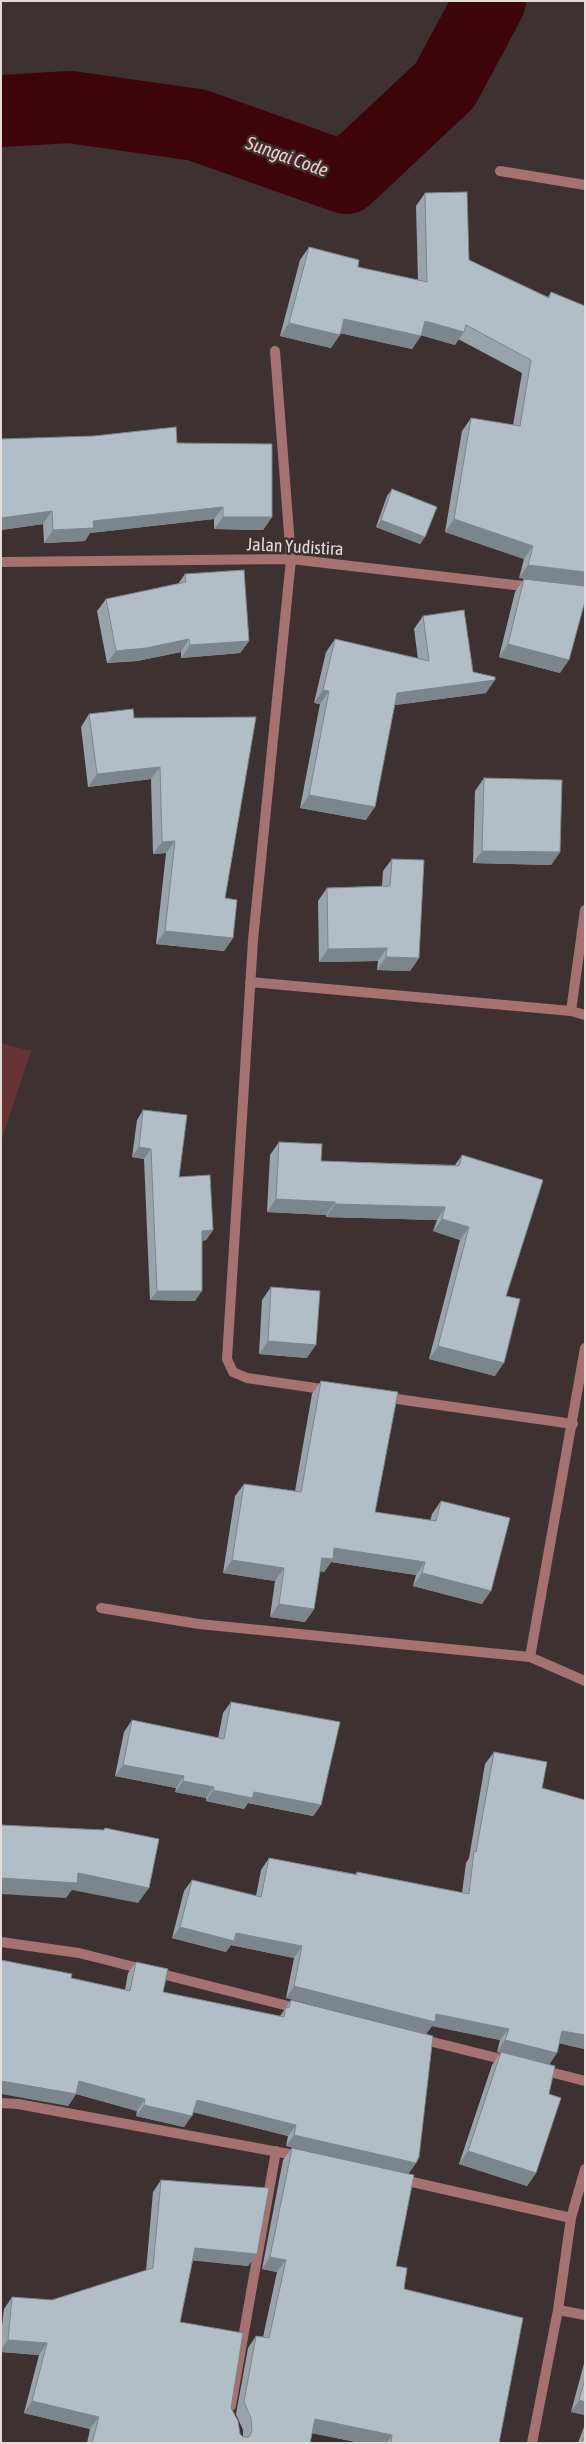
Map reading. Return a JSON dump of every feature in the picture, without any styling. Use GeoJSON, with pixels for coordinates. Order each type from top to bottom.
{"type":"FeatureCollection","features":[{"type":"Feature","properties":{"kind":"street"},"geometry":{"type":"LineString","coordinates":[[500,171],[585,186]]}},
{"type":"Feature","properties":{"kind":"street"},"geometry":{"type":"LineString","coordinates":[[275,351],[291,559],[250,982],[227,1359],[233,1372],[247,1378],[336,1391]]}},
{"type":"Feature","properties":{"kind":"street","name":"Jalan Yudistira"},"geometry":{"type":"LineString","coordinates":[[1,562],[291,559],[546,589]]}},
{"type":"Feature","properties":{"kind":"street"},"geometry":{"type":"LineString","coordinates":[[571,1011],[585,910]]}},
{"type":"Feature","properties":{"kind":"street"},"geometry":{"type":"LineString","coordinates":[[250,982],[571,1011],[585,1015]]}},
{"type":"Feature","properties":{"kind":"street"},"geometry":{"type":"LineString","coordinates":[[530,1657],[573,1424],[585,1348]]}},
{"type":"Feature","properties":{"kind":"street"},"geometry":{"type":"LineString","coordinates":[[375,1396],[573,1424]]}},
{"type":"Feature","properties":{"kind":"street"},"geometry":{"type":"LineString","coordinates":[[100,1608],[199,1624],[530,1657],[585,1681]]}},
{"type":"Feature","properties":{"kind":"street"},"geometry":{"type":"LineString","coordinates":[[1,1942],[79,1952],[308,2011]]}},
{"type":"Feature","properties":{"kind":"street"},"geometry":{"type":"LineString","coordinates":[[413,2037],[585,2081]]}},
{"type":"Feature","properties":{"kind":"street"},"geometry":{"type":"LineString","coordinates":[[1,2104],[18,2104],[276,2151],[314,2160]]}},
{"type":"Feature","properties":{"kind":"street"},"geometry":{"type":"LineString","coordinates":[[229,2420],[276,2151]]}},
{"type":"Feature","properties":{"kind":"street"},"geometry":{"type":"LineString","coordinates":[[532,2443],[558,2310],[571,2218],[585,2170]]}},
{"type":"Feature","properties":{"kind":"street"},"geometry":{"type":"LineString","coordinates":[[390,2177],[571,2218]]}},
{"type":"Feature","properties":{"kind":"street"},"geometry":{"type":"LineString","coordinates":[[558,2310],[585,2316]]}},
{"type":"Feature","properties":{"kind":"shaded area"},"geometry":{"type":"Polygon","coordinates":[[[1,1043],[31,1051],[1,1141],[1,1043]]]}},
{"type":"Feature","properties":{"kind":"building"},"geometry":{"type":"Polygon","coordinates":[[[467,192],[469,260],[549,298],[551,292],[585,306],[585,572],[528,565],[533,546],[454,519],[471,418],[520,426],[531,360],[466,325],[464,332],[425,321],[421,336],[344,319],[340,335],[289,323],[309,247],[359,260],[358,267],[427,282],[425,193],[467,192]]]}},
{"type":"Feature","properties":{"kind":"building"},"geometry":{"type":"Polygon","coordinates":[[[176,427],[177,443],[272,444],[272,517],[223,517],[223,507],[93,521],[94,528],[53,530],[52,511],[1,518],[1,439],[94,436],[176,427]]]}},
{"type":"Feature","properties":{"kind":"building"},"geometry":{"type":"Polygon","coordinates":[[[392,489],[437,507],[425,537],[381,520],[392,489]]]}},
{"type":"Feature","properties":{"kind":"building"},"geometry":{"type":"Polygon","coordinates":[[[244,570],[249,641],[190,645],[189,639],[146,648],[116,651],[106,599],[186,582],[185,574],[244,570]]]}},
{"type":"Feature","properties":{"kind":"building"},"geometry":{"type":"Polygon","coordinates":[[[524,579],[585,586],[585,601],[569,660],[508,644],[524,579]]]}},
{"type":"Feature","properties":{"kind":"building"},"geometry":{"type":"Polygon","coordinates":[[[464,610],[473,672],[495,677],[495,680],[397,693],[375,807],[309,795],[329,691],[323,690],[335,639],[429,661],[423,616],[464,610]]]}},
{"type":"Feature","properties":{"kind":"building"},"geometry":{"type":"Polygon","coordinates":[[[133,709],[134,718],[256,717],[225,898],[237,900],[233,938],[165,931],[175,841],[162,842],[160,767],[97,774],[89,714],[133,709]]]}},
{"type":"Feature","properties":{"kind":"building"},"geometry":{"type":"Polygon","coordinates":[[[484,778],[562,780],[560,852],[482,851],[484,778]]]}},
{"type":"Feature","properties":{"kind":"building"},"geometry":{"type":"Polygon","coordinates":[[[392,859],[424,860],[419,958],[386,957],[387,948],[328,949],[327,888],[390,886],[392,859]]]}},
{"type":"Feature","properties":{"kind":"building"},"geometry":{"type":"Polygon","coordinates":[[[143,1110],[187,1115],[179,1177],[210,1175],[213,1230],[202,1231],[202,1291],[157,1291],[151,1149],[139,1147],[143,1110]]]}},
{"type":"Feature","properties":{"kind":"building"},"geometry":{"type":"Polygon","coordinates":[[[279,1142],[322,1144],[321,1161],[459,1166],[462,1155],[543,1180],[506,1296],[520,1299],[504,1363],[438,1346],[469,1227],[442,1219],[445,1207],[335,1204],[335,1202],[276,1199],[279,1142]]]}},
{"type":"Feature","properties":{"kind":"building"},"geometry":{"type":"Polygon","coordinates":[[[271,1287],[320,1291],[316,1345],[268,1341],[271,1287]]]}},
{"type":"Feature","properties":{"kind":"building"},"geometry":{"type":"Polygon","coordinates":[[[321,1381],[398,1392],[375,1512],[436,1521],[441,1501],[510,1518],[491,1591],[422,1573],[425,1562],[334,1548],[333,1559],[322,1558],[314,1609],[279,1604],[284,1568],[232,1560],[244,1484],[301,1492],[321,1381]]]}},
{"type":"Feature","properties":{"kind":"building"},"geometry":{"type":"Polygon","coordinates":[[[231,1702],[340,1722],[321,1805],[254,1792],[252,1798],[213,1790],[214,1787],[183,1781],[184,1776],[123,1765],[132,1720],[224,1739],[231,1702]]]}},
{"type":"Feature","properties":{"kind":"building"},"geometry":{"type":"Polygon","coordinates":[[[494,1752],[547,1762],[542,1788],[585,1800],[585,2035],[562,2031],[557,2053],[505,2040],[509,2029],[436,2014],[435,2022],[294,1986],[302,1946],[236,1933],[234,1941],[180,1927],[192,1880],[261,1897],[269,1858],[357,1875],[357,1872],[469,1894],[474,1851],[476,1852],[494,1752]]]}},
{"type":"Feature","properties":{"kind":"building"},"geometry":{"type":"Polygon","coordinates":[[[1,1825],[104,1830],[105,1828],[159,1839],[149,1888],[78,1873],[77,1883],[1,1878],[1,1825]]]}},
{"type":"Feature","properties":{"kind":"building"},"geometry":{"type":"Polygon","coordinates":[[[1,1960],[72,1974],[71,1978],[130,1991],[136,1962],[168,1969],[163,1992],[284,2017],[286,2007],[289,2008],[291,2000],[433,2036],[419,2157],[416,2163],[294,2135],[296,2125],[197,2100],[192,2116],[144,2105],[145,2099],[79,2081],[76,2094],[1,2081],[1,1960]]]}},
{"type":"Feature","properties":{"kind":"building"},"geometry":{"type":"Polygon","coordinates":[[[501,2052],[555,2066],[549,2094],[561,2098],[536,2173],[468,2151],[501,2052]]]}},
{"type":"Feature","properties":{"kind":"building"},"geometry":{"type":"Polygon","coordinates":[[[292,2148],[414,2175],[396,2266],[407,2268],[404,2289],[523,2318],[499,2443],[391,2443],[392,2435],[315,2419],[310,2443],[92,2443],[99,2417],[32,2401],[47,2343],[8,2340],[12,2297],[52,2300],[153,2268],[161,2180],[269,2188],[257,2254],[195,2248],[180,2322],[243,2333],[231,2408],[238,2421],[240,2434],[243,2437],[249,2437],[252,2431],[251,2418],[244,2402],[256,2336],[269,2338],[286,2260],[270,2257],[292,2148]]]}},
{"type":"Feature","properties":{"kind":"building"},"geometry":{"type":"Polygon","coordinates":[[[585,2379],[585,2402],[579,2400],[585,2379]]]}},
{"type":"Feature","properties":{"kind":"waterway","name":"Sungai Code"},"geometry":{"type":"LineString","coordinates":[[1,111],[70,107],[197,125],[346,178],[445,85],[490,1]]}}]}
